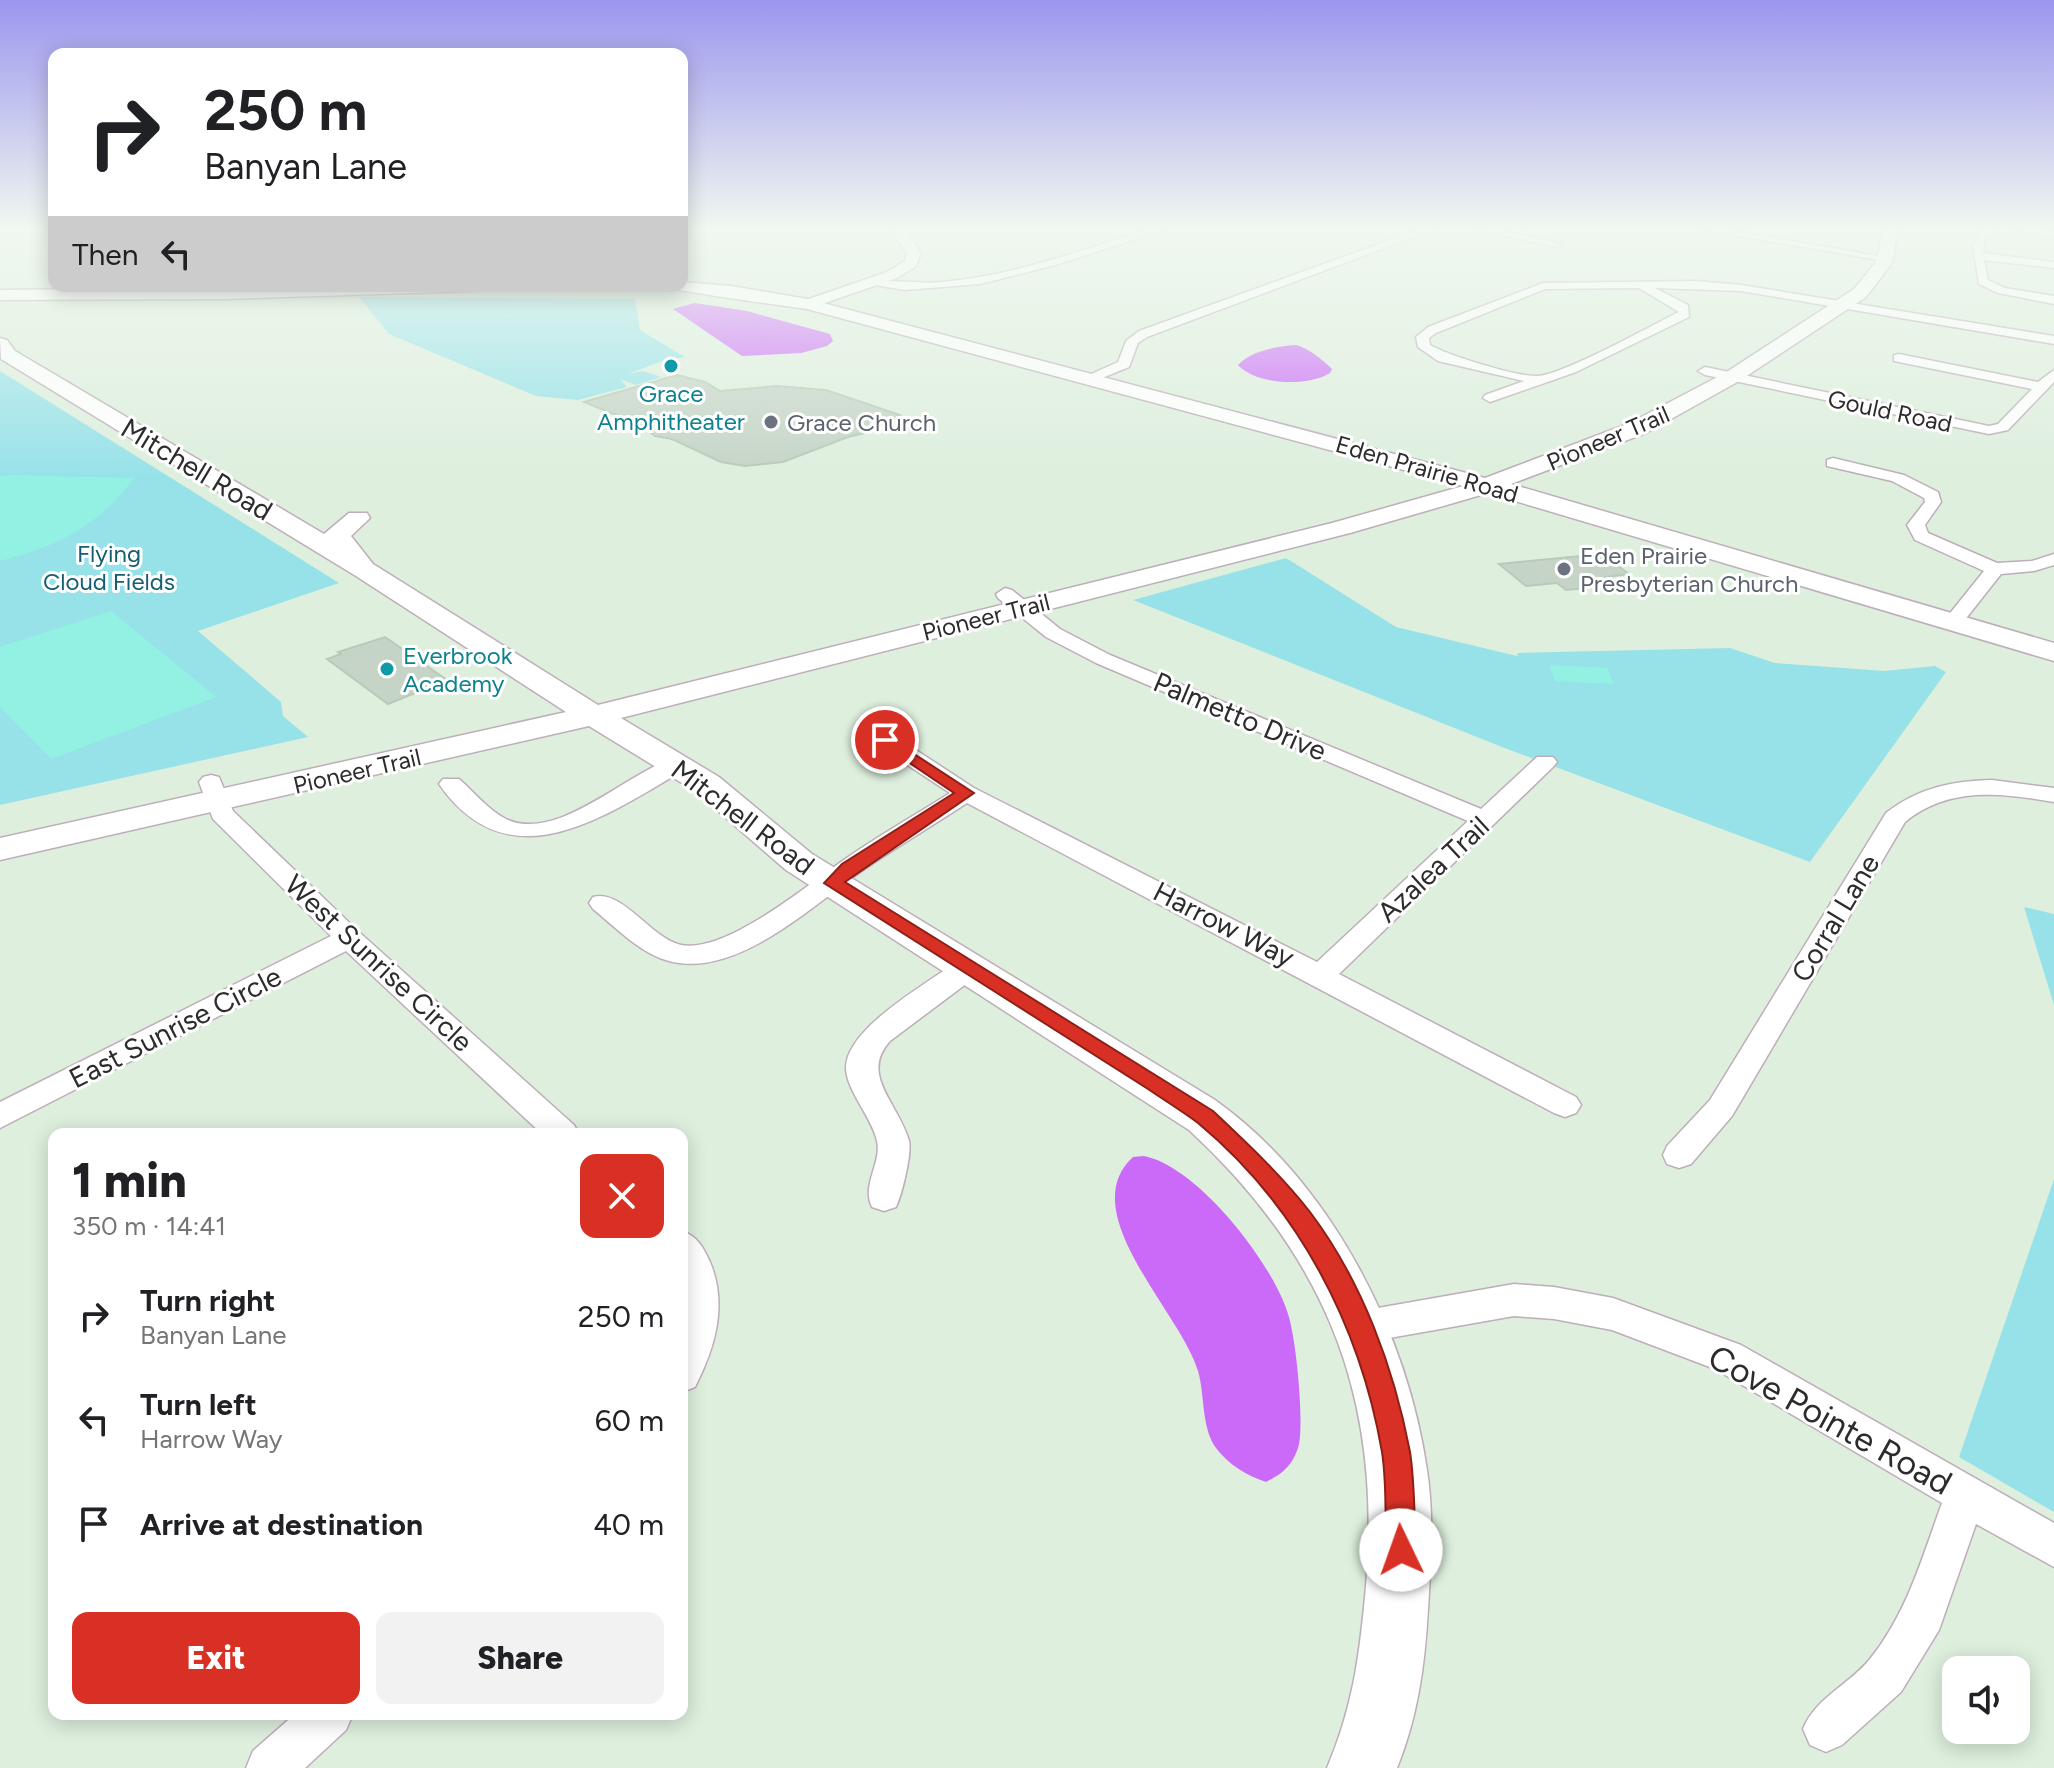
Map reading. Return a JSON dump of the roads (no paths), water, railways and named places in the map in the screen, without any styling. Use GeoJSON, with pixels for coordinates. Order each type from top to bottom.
{"type":"FeatureCollection","features":[{"type":"Feature","properties":{"kind":"main road"},"geometry":{"type":"LineString","coordinates":[[18,315],[26,311]]}},
{"type":"Feature","properties":{"kind":"main road","name":"Eden Prairie Road"},"geometry":{"type":"LineString","coordinates":[[846,311],[1479,478],[1958,616],[2054,636]]}},
{"type":"Feature","properties":{"kind":"main road","name":"Pioneer Trail"},"geometry":{"type":"LineString","coordinates":[[1479,478],[1705,371],[1807,311]]}},
{"type":"Feature","properties":{"kind":"main road","name":"Pioneer Trail"},"geometry":{"type":"LineString","coordinates":[[0,849],[214,792],[582,708],[1014,601],[1317,517],[1479,478],[1638,428],[1732,377],[1837,311]]}},
{"type":"Feature","properties":{"kind":"main road","name":"Mitchell Road"},"geometry":{"type":"LineString","coordinates":[[1,335],[8,355],[365,570],[676,765],[724,797],[799,862],[1155,1083],[1205,1117],[1252,1161],[1302,1220],[1341,1285],[1361,1327],[1377,1375],[1396,1454],[1401,1550],[1394,1635],[1381,1719],[1362,1768]]}},
{"type":"Feature","properties":{"kind":"main road"},"geometry":{"type":"LineString","coordinates":[[358,518],[336,535],[365,570]]}},
{"type":"Feature","properties":{"kind":"main road","name":"Eden Prairie Road"},"geometry":{"type":"LineString","coordinates":[[1958,616],[2054,652]]}},
{"type":"Feature","properties":{"kind":"main road","name":"Pioneer Trail"},"geometry":{"type":"LineString","coordinates":[[0,826],[214,792]]}},
{"type":"Feature","properties":{"kind":"street"},"geometry":{"type":"LineString","coordinates":[[1092,377],[1124,364],[1132,341],[1143,334],[1207,311]]}},
{"type":"Feature","properties":{"kind":"street"},"geometry":{"type":"LineString","coordinates":[[1480,311],[1432,330],[1422,337],[1424,347],[1443,358],[1540,381]]}},
{"type":"Feature","properties":{"kind":"street"},"geometry":{"type":"LineString","coordinates":[[1490,398],[1540,381],[1685,314],[1683,311]]}},
{"type":"Feature","properties":{"kind":"street"},"geometry":{"type":"LineString","coordinates":[[1872,311],[2054,340]]}},
{"type":"Feature","properties":{"kind":"street"},"geometry":{"type":"LineString","coordinates":[[1899,358],[2042,387]]}},
{"type":"Feature","properties":{"kind":"street","name":"Gould Road"},"geometry":{"type":"LineString","coordinates":[[1705,371],[1993,433],[2003,427],[2054,374]]}},
{"type":"Feature","properties":{"kind":"street"},"geometry":{"type":"LineString","coordinates":[[1833,463],[1894,478],[1925,490],[1932,496],[1933,502],[1916,525],[1921,536],[1995,569],[2034,566],[2054,559]]}},
{"type":"Feature","properties":{"kind":"street"},"geometry":{"type":"LineString","coordinates":[[1958,616],[1995,569]]}},
{"type":"Feature","properties":{"kind":"street","name":"Palmetto Drive"},"geometry":{"type":"LineString","coordinates":[[1014,601],[1053,633],[1103,659],[1486,820]]}},
{"type":"Feature","properties":{"kind":"street","name":"Harrow Way"},"geometry":{"type":"LineString","coordinates":[[885,740],[966,793],[1321,975],[1565,1105]]}},
{"type":"Feature","properties":{"kind":"street","name":"Azalea Trail"},"geometry":{"type":"LineString","coordinates":[[1321,975],[1545,762]]}},
{"type":"Feature","properties":{"kind":"street"},"geometry":{"type":"LineString","coordinates":[[451,784],[505,827],[550,829],[676,765]]}},
{"type":"Feature","properties":{"kind":"street","name":"Corral Lane"},"geometry":{"type":"LineString","coordinates":[[1679,1155],[1721,1108],[1895,818],[1906,807],[1923,798],[1974,788],[2014,789],[2054,795]]}},
{"type":"Feature","properties":{"kind":"street","name":"West Sunrise Circle"},"geometry":{"type":"LineString","coordinates":[[214,792],[222,814],[349,938],[556,1128]]}},
{"type":"Feature","properties":{"kind":"street"},"geometry":{"type":"LineString","coordinates":[[602,903],[662,948],[692,956],[715,952],[738,942],[833,883],[849,868],[966,793]]}},
{"type":"Feature","properties":{"kind":"street","name":"East Sunrise Circle"},"geometry":{"type":"LineString","coordinates":[[0,1116],[349,938]]}},
{"type":"Feature","properties":{"kind":"street"},"geometry":{"type":"LineString","coordinates":[[884,1197],[894,1143],[861,1070],[865,1049],[880,1033],[968,968]]}},
{"type":"Feature","properties":{"kind":"street"},"geometry":{"type":"LineString","coordinates":[[688,1253],[699,1286],[700,1325],[688,1366]]}},
{"type":"Feature","properties":{"kind":"street","name":"Cove Pointe Road"},"geometry":{"type":"LineString","coordinates":[[1361,1327],[1514,1300],[1554,1303],[1613,1314],[1728,1357],[2054,1546]]}},
{"type":"Feature","properties":{"kind":"street"},"geometry":{"type":"LineString","coordinates":[[1826,1729],[1885,1676],[1924,1615],[1965,1495]]}},
{"type":"Feature","properties":{"kind":"street"},"geometry":{"type":"LineString","coordinates":[[270,1768],[323,1720]]}},
{"type":"Feature","properties":{"kind":"place","name":"Grace Amphitheater"},"geometry":{"type":"Point","coordinates":[671,366]}},
{"type":"Feature","properties":{"kind":"place","name":"Grace Church"},"geometry":{"type":"Point","coordinates":[771,422]}},
{"type":"Feature","properties":{"kind":"place","name":"Eden Prairie Presbyterian Church"},"geometry":{"type":"Point","coordinates":[1564,569]}},
{"type":"Feature","properties":{"kind":"place","name":"Everbrook Academy"},"geometry":{"type":"Point","coordinates":[387,669]}},
{"type":"Feature","properties":{"kind":"park label","name":"Flying Cloud Fields"},"geometry":{"type":"Point","coordinates":[109,567]}}]}
